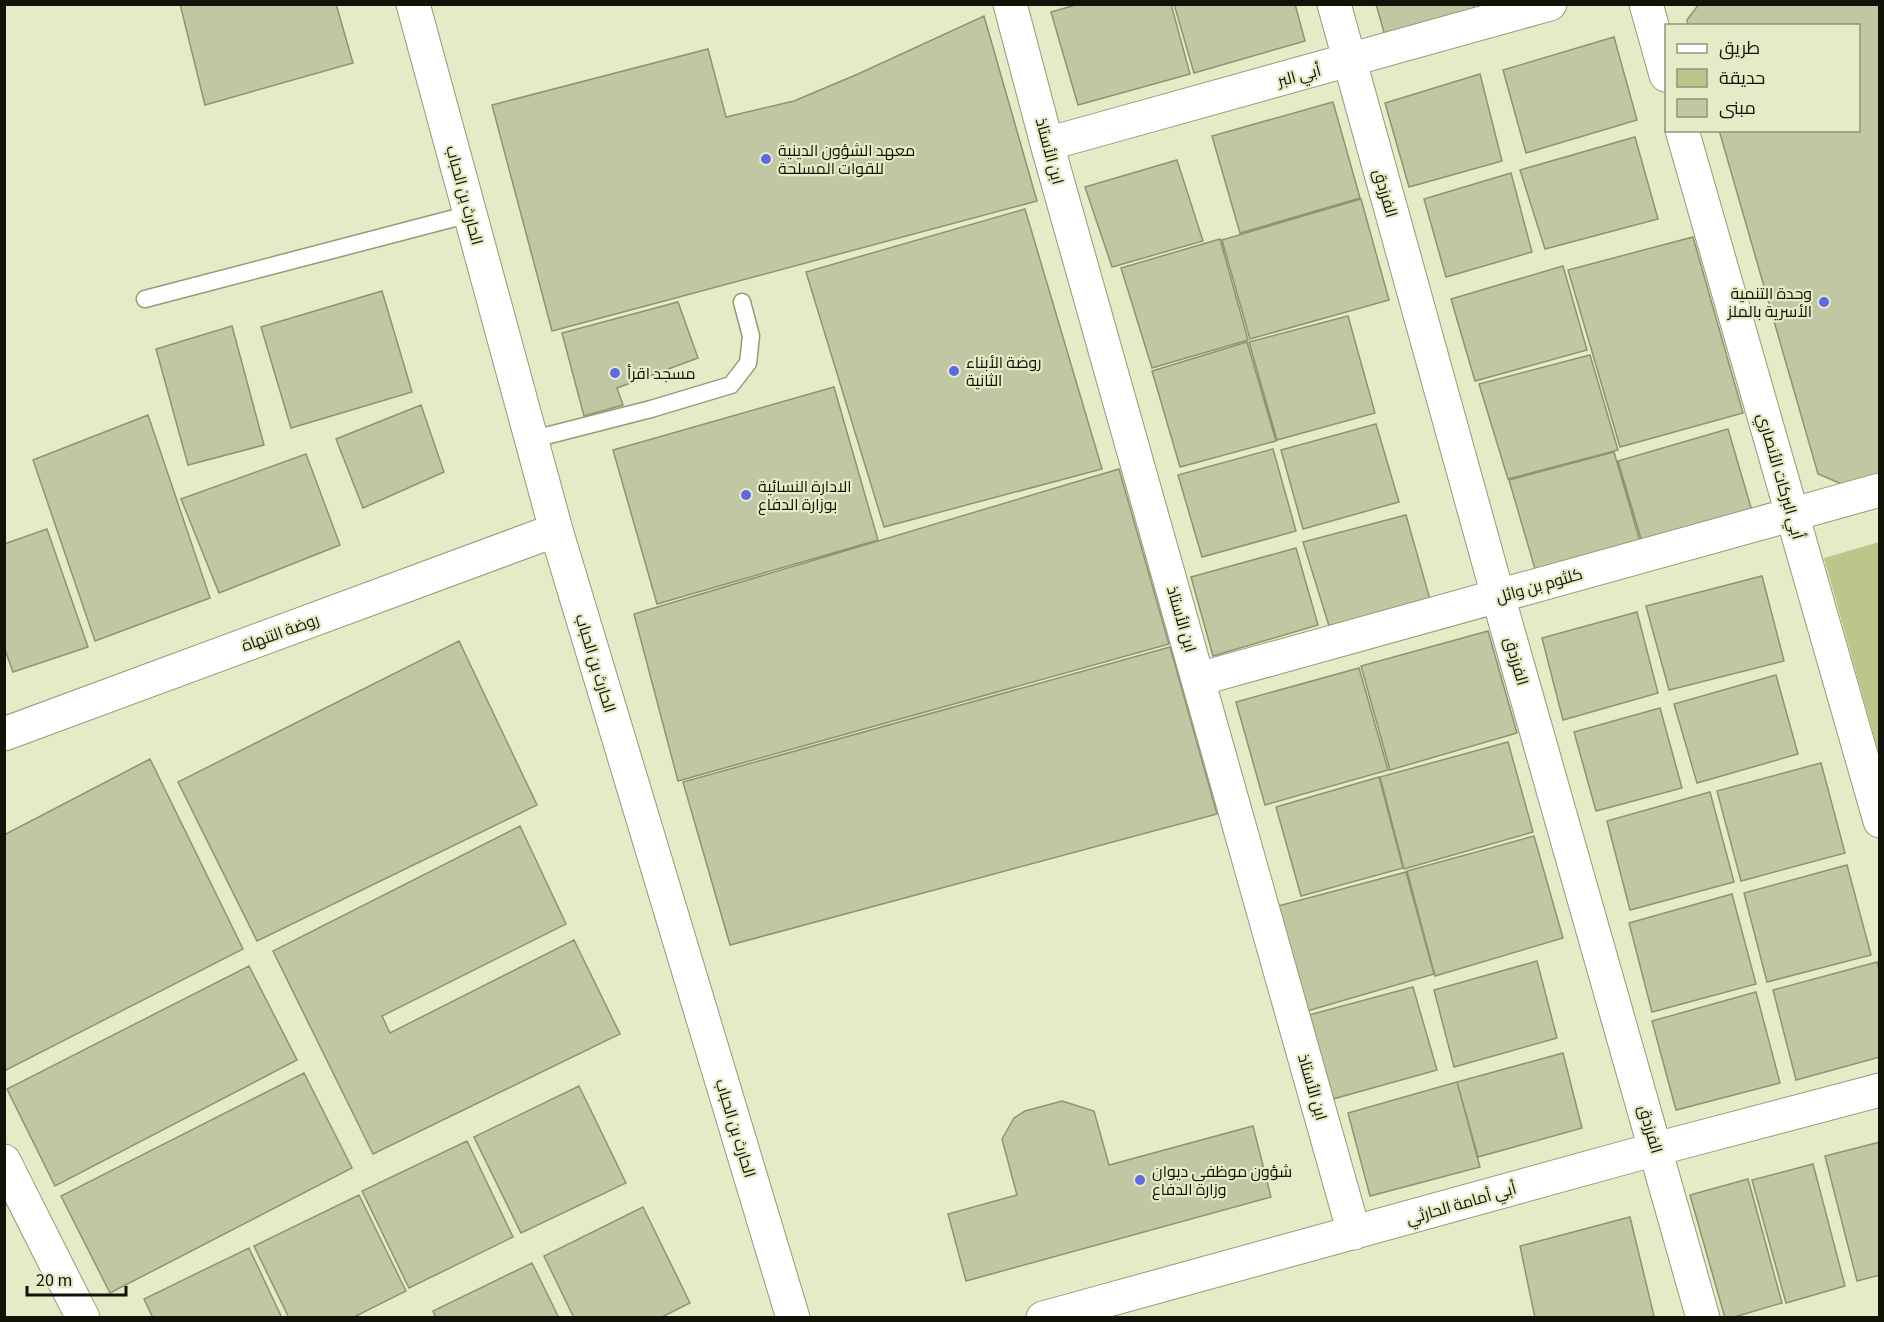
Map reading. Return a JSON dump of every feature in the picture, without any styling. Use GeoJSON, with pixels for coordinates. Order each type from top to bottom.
{"type":"FeatureCollection","features":[{"type":"Feature","properties":{"kind":"street","name":"الحارث بن الحباب"},"geometry":{"type":"LineString","coordinates":[[413,4],[556,530],[793,1317]]}},
{"type":"Feature","properties":{"kind":"street","name":"ابن الأستاذ"},"geometry":{"type":"LineString","coordinates":[[1010,4],[1047,144],[1354,1233]]}},
{"type":"Feature","properties":{"kind":"street","name":"الفرزدق"},"geometry":{"type":"LineString","coordinates":[[1334,4],[1498,596],[1703,1317]]}},
{"type":"Feature","properties":{"kind":"street","name":"أبي البر"},"geometry":{"type":"LineString","coordinates":[[1047,144],[1550,4]]}},
{"type":"Feature","properties":{"kind":"street"},"geometry":{"type":"LineString","coordinates":[[1647,4],[1665,71]]}},
{"type":"Feature","properties":{"kind":"street","name":"أبي البركات الأنصاري"},"geometry":{"type":"LineString","coordinates":[[1683,132],[1880,821]]}},
{"type":"Feature","properties":{"kind":"street","name":"كلثوم بن وائل"},"geometry":{"type":"LineString","coordinates":[[1199,679],[1880,490]]}},
{"type":"Feature","properties":{"kind":"street","name":"روضة التنهاة"},"geometry":{"type":"LineString","coordinates":[[4,734],[556,530]]}},
{"type":"Feature","properties":{"kind":"street","name":"أبي أمامة الحارثي"},"geometry":{"type":"LineString","coordinates":[[1043,1317],[1880,1090]]}},
{"type":"Feature","properties":{"kind":"street"},"geometry":{"type":"LineString","coordinates":[[4,1161],[82,1317]]}},
{"type":"Feature","properties":{"kind":"lane"},"geometry":{"type":"LineString","coordinates":[[145,299],[470,214]]}},
{"type":"Feature","properties":{"kind":"lane"},"geometry":{"type":"LineString","coordinates":[[530,440],[651,409],[732,385],[748,363],[751,336],[742,302]]}},
{"type":"Feature","properties":{"kind":"green space"},"geometry":{"type":"Polygon","coordinates":[[[1880,542],[1879,754],[1824,558],[1880,542]]]}},
{"type":"Feature","properties":{"kind":"building"},"geometry":{"type":"Polygon","coordinates":[[[180,4],[336,4],[353,63],[205,105],[180,4]]]}},
{"type":"Feature","properties":{"kind":"building"},"geometry":{"type":"Polygon","coordinates":[[[1079,4],[1171,4],[1190,74],[1078,105],[1051,12],[1079,4]]]}},
{"type":"Feature","properties":{"kind":"building"},"geometry":{"type":"Polygon","coordinates":[[[1174,4],[1295,4],[1305,41],[1194,73],[1174,4]]]}},
{"type":"Feature","properties":{"kind":"building"},"geometry":{"type":"Polygon","coordinates":[[[1376,4],[1473,4],[1475,10],[1385,36],[1376,4]]]}},
{"type":"Feature","properties":{"kind":"building","name":"وحدة التنمية الأسرية بالملز"},"geometry":{"type":"Polygon","coordinates":[[[1699,4],[1880,4],[1880,475],[1844,485],[1818,474],[1720,132],[1860,132],[1860,24],[1688,24],[1687,20],[1699,4]]]}},
{"type":"Feature","properties":{"kind":"building","name":"معهد الشؤون الدينية للقوات المسلحة"},"geometry":{"type":"Polygon","coordinates":[[[984,16],[1037,201],[552,331],[492,105],[708,49],[726,117],[794,101],[984,16]]]}},
{"type":"Feature","properties":{"kind":"building"},"geometry":{"type":"Polygon","coordinates":[[[1614,37],[1637,120],[1526,153],[1503,70],[1614,37]]]}},
{"type":"Feature","properties":{"kind":"building"},"geometry":{"type":"Polygon","coordinates":[[[1480,74],[1502,161],[1409,187],[1385,103],[1480,74]]]}},
{"type":"Feature","properties":{"kind":"building"},"geometry":{"type":"Polygon","coordinates":[[[1333,102],[1360,198],[1240,233],[1212,136],[1333,102]]]}},
{"type":"Feature","properties":{"kind":"building"},"geometry":{"type":"Polygon","coordinates":[[[1635,137],[1658,219],[1545,249],[1520,170],[1635,137]]]}},
{"type":"Feature","properties":{"kind":"building"},"geometry":{"type":"Polygon","coordinates":[[[1177,160],[1203,241],[1112,267],[1085,187],[1177,160]]]}},
{"type":"Feature","properties":{"kind":"building"},"geometry":{"type":"Polygon","coordinates":[[[1511,173],[1532,252],[1446,277],[1424,199],[1511,173]]]}},
{"type":"Feature","properties":{"kind":"building"},"geometry":{"type":"Polygon","coordinates":[[[1361,199],[1389,300],[1250,339],[1222,240],[1361,199]]]}},
{"type":"Feature","properties":{"kind":"building","name":"روضة الأبناء الثانية"},"geometry":{"type":"Polygon","coordinates":[[[1025,209],[1102,469],[884,527],[806,272],[1025,209]]]}},
{"type":"Feature","properties":{"kind":"building"},"geometry":{"type":"Polygon","coordinates":[[[1693,237],[1743,413],[1620,447],[1568,270],[1693,237]]]}},
{"type":"Feature","properties":{"kind":"building"},"geometry":{"type":"Polygon","coordinates":[[[1220,239],[1248,340],[1152,368],[1121,268],[1220,239]]]}},
{"type":"Feature","properties":{"kind":"building"},"geometry":{"type":"Polygon","coordinates":[[[1563,266],[1587,350],[1475,381],[1451,299],[1563,266]]]}},
{"type":"Feature","properties":{"kind":"building"},"geometry":{"type":"Polygon","coordinates":[[[382,291],[412,392],[291,428],[261,327],[382,291]]]}},
{"type":"Feature","properties":{"kind":"building","name":"مسجد اقرأ"},"geometry":{"type":"Polygon","coordinates":[[[678,302],[698,358],[617,388],[623,405],[584,416],[562,333],[678,302]]]}},
{"type":"Feature","properties":{"kind":"building"},"geometry":{"type":"Polygon","coordinates":[[[1348,316],[1375,413],[1277,440],[1249,342],[1348,316]]]}},
{"type":"Feature","properties":{"kind":"building"},"geometry":{"type":"Polygon","coordinates":[[[232,326],[264,445],[188,465],[156,349],[232,326]]]}},
{"type":"Feature","properties":{"kind":"building"},"geometry":{"type":"Polygon","coordinates":[[[1247,342],[1276,441],[1180,467],[1152,371],[1247,342]]]}},
{"type":"Feature","properties":{"kind":"building"},"geometry":{"type":"Polygon","coordinates":[[[1590,355],[1618,450],[1508,479],[1479,384],[1590,355]]]}},
{"type":"Feature","properties":{"kind":"building","name":"الادارة النسائية بوزارة الدفاع"},"geometry":{"type":"Polygon","coordinates":[[[834,387],[878,540],[657,604],[613,450],[834,387]]]}},
{"type":"Feature","properties":{"kind":"building"},"geometry":{"type":"Polygon","coordinates":[[[421,405],[444,472],[363,508],[336,439],[421,405]]]}},
{"type":"Feature","properties":{"kind":"building"},"geometry":{"type":"Polygon","coordinates":[[[148,415],[210,598],[95,641],[33,460],[148,415]]]}},
{"type":"Feature","properties":{"kind":"building"},"geometry":{"type":"Polygon","coordinates":[[[1376,424],[1399,502],[1303,529],[1281,450],[1376,424]]]}},
{"type":"Feature","properties":{"kind":"building"},"geometry":{"type":"Polygon","coordinates":[[[1728,429],[1752,511],[1642,542],[1618,461],[1728,429]]]}},
{"type":"Feature","properties":{"kind":"building"},"geometry":{"type":"Polygon","coordinates":[[[1273,449],[1296,531],[1202,557],[1178,475],[1273,449]]]}},
{"type":"Feature","properties":{"kind":"building"},"geometry":{"type":"Polygon","coordinates":[[[1614,452],[1641,545],[1537,576],[1509,480],[1614,452]]]}},
{"type":"Feature","properties":{"kind":"building"},"geometry":{"type":"Polygon","coordinates":[[[306,454],[340,545],[219,593],[181,499],[306,454]]]}},
{"type":"Feature","properties":{"kind":"building"},"geometry":{"type":"Polygon","coordinates":[[[1119,469],[1169,644],[678,781],[634,614],[1119,469]]]}},
{"type":"Feature","properties":{"kind":"building"},"geometry":{"type":"Polygon","coordinates":[[[1406,515],[1431,603],[1330,629],[1303,542],[1406,515]]]}},
{"type":"Feature","properties":{"kind":"building"},"geometry":{"type":"Polygon","coordinates":[[[47,529],[88,647],[13,672],[4,647],[4,544],[47,529]]]}},
{"type":"Feature","properties":{"kind":"building"},"geometry":{"type":"Polygon","coordinates":[[[1296,548],[1318,625],[1213,656],[1191,577],[1296,548]]]}},
{"type":"Feature","properties":{"kind":"building"},"geometry":{"type":"Polygon","coordinates":[[[1762,576],[1784,661],[1669,690],[1646,606],[1762,576]]]}},
{"type":"Feature","properties":{"kind":"building"},"geometry":{"type":"Polygon","coordinates":[[[1637,612],[1658,693],[1563,720],[1542,638],[1637,612]]]}},
{"type":"Feature","properties":{"kind":"building"},"geometry":{"type":"Polygon","coordinates":[[[1488,631],[1517,733],[1390,770],[1361,666],[1488,631]]]}},
{"type":"Feature","properties":{"kind":"building"},"geometry":{"type":"Polygon","coordinates":[[[459,641],[537,805],[257,941],[178,782],[459,641]]]}},
{"type":"Feature","properties":{"kind":"building"},"geometry":{"type":"Polygon","coordinates":[[[1170,647],[1217,814],[730,945],[683,782],[1170,647]]]}},
{"type":"Feature","properties":{"kind":"building"},"geometry":{"type":"Polygon","coordinates":[[[1359,668],[1388,770],[1265,805],[1236,702],[1359,668]]]}},
{"type":"Feature","properties":{"kind":"building"},"geometry":{"type":"Polygon","coordinates":[[[1776,675],[1798,754],[1697,783],[1674,704],[1776,675]]]}},
{"type":"Feature","properties":{"kind":"building"},"geometry":{"type":"Polygon","coordinates":[[[1660,708],[1682,788],[1596,811],[1574,732],[1660,708]]]}},
{"type":"Feature","properties":{"kind":"building"},"geometry":{"type":"Polygon","coordinates":[[[1508,742],[1533,832],[1404,869],[1380,777],[1508,742]]]}},
{"type":"Feature","properties":{"kind":"building"},"geometry":{"type":"Polygon","coordinates":[[[150,759],[243,949],[4,1071],[4,835],[150,759]]]}},
{"type":"Feature","properties":{"kind":"building"},"geometry":{"type":"Polygon","coordinates":[[[1821,763],[1845,853],[1741,881],[1717,791],[1821,763]]]}},
{"type":"Feature","properties":{"kind":"building"},"geometry":{"type":"Polygon","coordinates":[[[1379,777],[1403,868],[1301,896],[1276,807],[1379,777]]]}},
{"type":"Feature","properties":{"kind":"building"},"geometry":{"type":"Polygon","coordinates":[[[1710,792],[1734,882],[1630,910],[1607,821],[1710,792]]]}},
{"type":"Feature","properties":{"kind":"building"},"geometry":{"type":"Polygon","coordinates":[[[520,826],[566,924],[382,1016],[390,1033],[574,940],[620,1034],[373,1154],[273,951],[520,826]]]}},
{"type":"Feature","properties":{"kind":"building"},"geometry":{"type":"Polygon","coordinates":[[[1534,836],[1563,938],[1435,976],[1407,871],[1534,836]]]}},
{"type":"Feature","properties":{"kind":"building"},"geometry":{"type":"Polygon","coordinates":[[[1847,865],[1871,955],[1767,982],[1744,893],[1847,865]]]}},
{"type":"Feature","properties":{"kind":"building"},"geometry":{"type":"Polygon","coordinates":[[[1406,872],[1434,974],[1307,1011],[1278,906],[1406,872]]]}},
{"type":"Feature","properties":{"kind":"building"},"geometry":{"type":"Polygon","coordinates":[[[1732,894],[1756,984],[1652,1012],[1629,923],[1732,894]]]}},
{"type":"Feature","properties":{"kind":"building"},"geometry":{"type":"Polygon","coordinates":[[[1537,961],[1557,1038],[1454,1067],[1434,990],[1537,961]]]}},
{"type":"Feature","properties":{"kind":"building"},"geometry":{"type":"Polygon","coordinates":[[[1877,962],[1880,973],[1880,1057],[1796,1080],[1773,990],[1877,962]]]}},
{"type":"Feature","properties":{"kind":"building"},"geometry":{"type":"Polygon","coordinates":[[[249,966],[297,1060],[55,1186],[7,1089],[249,966]]]}},
{"type":"Feature","properties":{"kind":"building"},"geometry":{"type":"Polygon","coordinates":[[[1413,987],[1437,1070],[1333,1099],[1309,1015],[1413,987]]]}},
{"type":"Feature","properties":{"kind":"building"},"geometry":{"type":"Polygon","coordinates":[[[1756,992],[1780,1083],[1676,1110],[1652,1021],[1756,992]]]}},
{"type":"Feature","properties":{"kind":"building"},"geometry":{"type":"Polygon","coordinates":[[[1563,1053],[1582,1128],[1478,1157],[1457,1082],[1563,1053]]]}},
{"type":"Feature","properties":{"kind":"building"},"geometry":{"type":"Polygon","coordinates":[[[304,1073],[352,1168],[110,1293],[61,1196],[304,1073]]]}},
{"type":"Feature","properties":{"kind":"building"},"geometry":{"type":"Polygon","coordinates":[[[1457,1082],[1480,1167],[1370,1196],[1348,1113],[1457,1082]]]}},
{"type":"Feature","properties":{"kind":"building"},"geometry":{"type":"Polygon","coordinates":[[[579,1086],[626,1183],[521,1233],[474,1137],[579,1086]]]}},
{"type":"Feature","properties":{"kind":"building","name":"شؤون موظفي ديوان وزارة الدفاع"},"geometry":{"type":"Polygon","coordinates":[[[1062,1101],[1094,1111],[1109,1165],[1253,1126],[1271,1197],[966,1281],[948,1214],[1017,1195],[1002,1139],[1014,1118],[1025,1111],[1062,1101]]]}},
{"type":"Feature","properties":{"kind":"building"},"geometry":{"type":"Polygon","coordinates":[[[467,1141],[513,1237],[409,1288],[362,1191],[467,1141]]]}},
{"type":"Feature","properties":{"kind":"building"},"geometry":{"type":"Polygon","coordinates":[[[1880,1142],[1880,1275],[1857,1281],[1825,1156],[1880,1142]]]}},
{"type":"Feature","properties":{"kind":"building"},"geometry":{"type":"Polygon","coordinates":[[[1813,1164],[1845,1286],[1786,1303],[1752,1180],[1813,1164]]]}},
{"type":"Feature","properties":{"kind":"building"},"geometry":{"type":"Polygon","coordinates":[[[1748,1179],[1782,1303],[1725,1318],[1690,1195],[1748,1179]]]}},
{"type":"Feature","properties":{"kind":"building"},"geometry":{"type":"Polygon","coordinates":[[[359,1195],[406,1291],[352,1318],[289,1318],[254,1246],[359,1195]]]}},
{"type":"Feature","properties":{"kind":"building"},"geometry":{"type":"Polygon","coordinates":[[[643,1207],[690,1303],[660,1318],[574,1318],[544,1256],[643,1207]]]}},
{"type":"Feature","properties":{"kind":"building"},"geometry":{"type":"Polygon","coordinates":[[[1630,1217],[1654,1316],[1648,1318],[1535,1318],[1520,1246],[1630,1217]]]}},
{"type":"Feature","properties":{"kind":"building"},"geometry":{"type":"Polygon","coordinates":[[[249,1248],[282,1318],[153,1318],[144,1299],[249,1248]]]}},
{"type":"Feature","properties":{"kind":"building"},"geometry":{"type":"Polygon","coordinates":[[[532,1263],[559,1318],[436,1318],[433,1311],[532,1263]]]}},
{"type":"Feature","properties":{"kind":"place","name":"معهد الشؤون الدينية للقوات المسلحة"},"geometry":{"type":"Point","coordinates":[766,159]}},
{"type":"Feature","properties":{"kind":"place","name":"وحدة التنمية الأسرية بالملز"},"geometry":{"type":"Point","coordinates":[1824,302]}},
{"type":"Feature","properties":{"kind":"place","name":"روضة الأبناء الثانية"},"geometry":{"type":"Point","coordinates":[954,371]}},
{"type":"Feature","properties":{"kind":"place","name":"مسجد اقرأ"},"geometry":{"type":"Point","coordinates":[615,373]}},
{"type":"Feature","properties":{"kind":"place","name":"الادارة النسائية بوزارة الدفاع"},"geometry":{"type":"Point","coordinates":[746,495]}},
{"type":"Feature","properties":{"kind":"place","name":"شؤون موظفي ديوان وزارة الدفاع"},"geometry":{"type":"Point","coordinates":[1140,1180]}}]}
